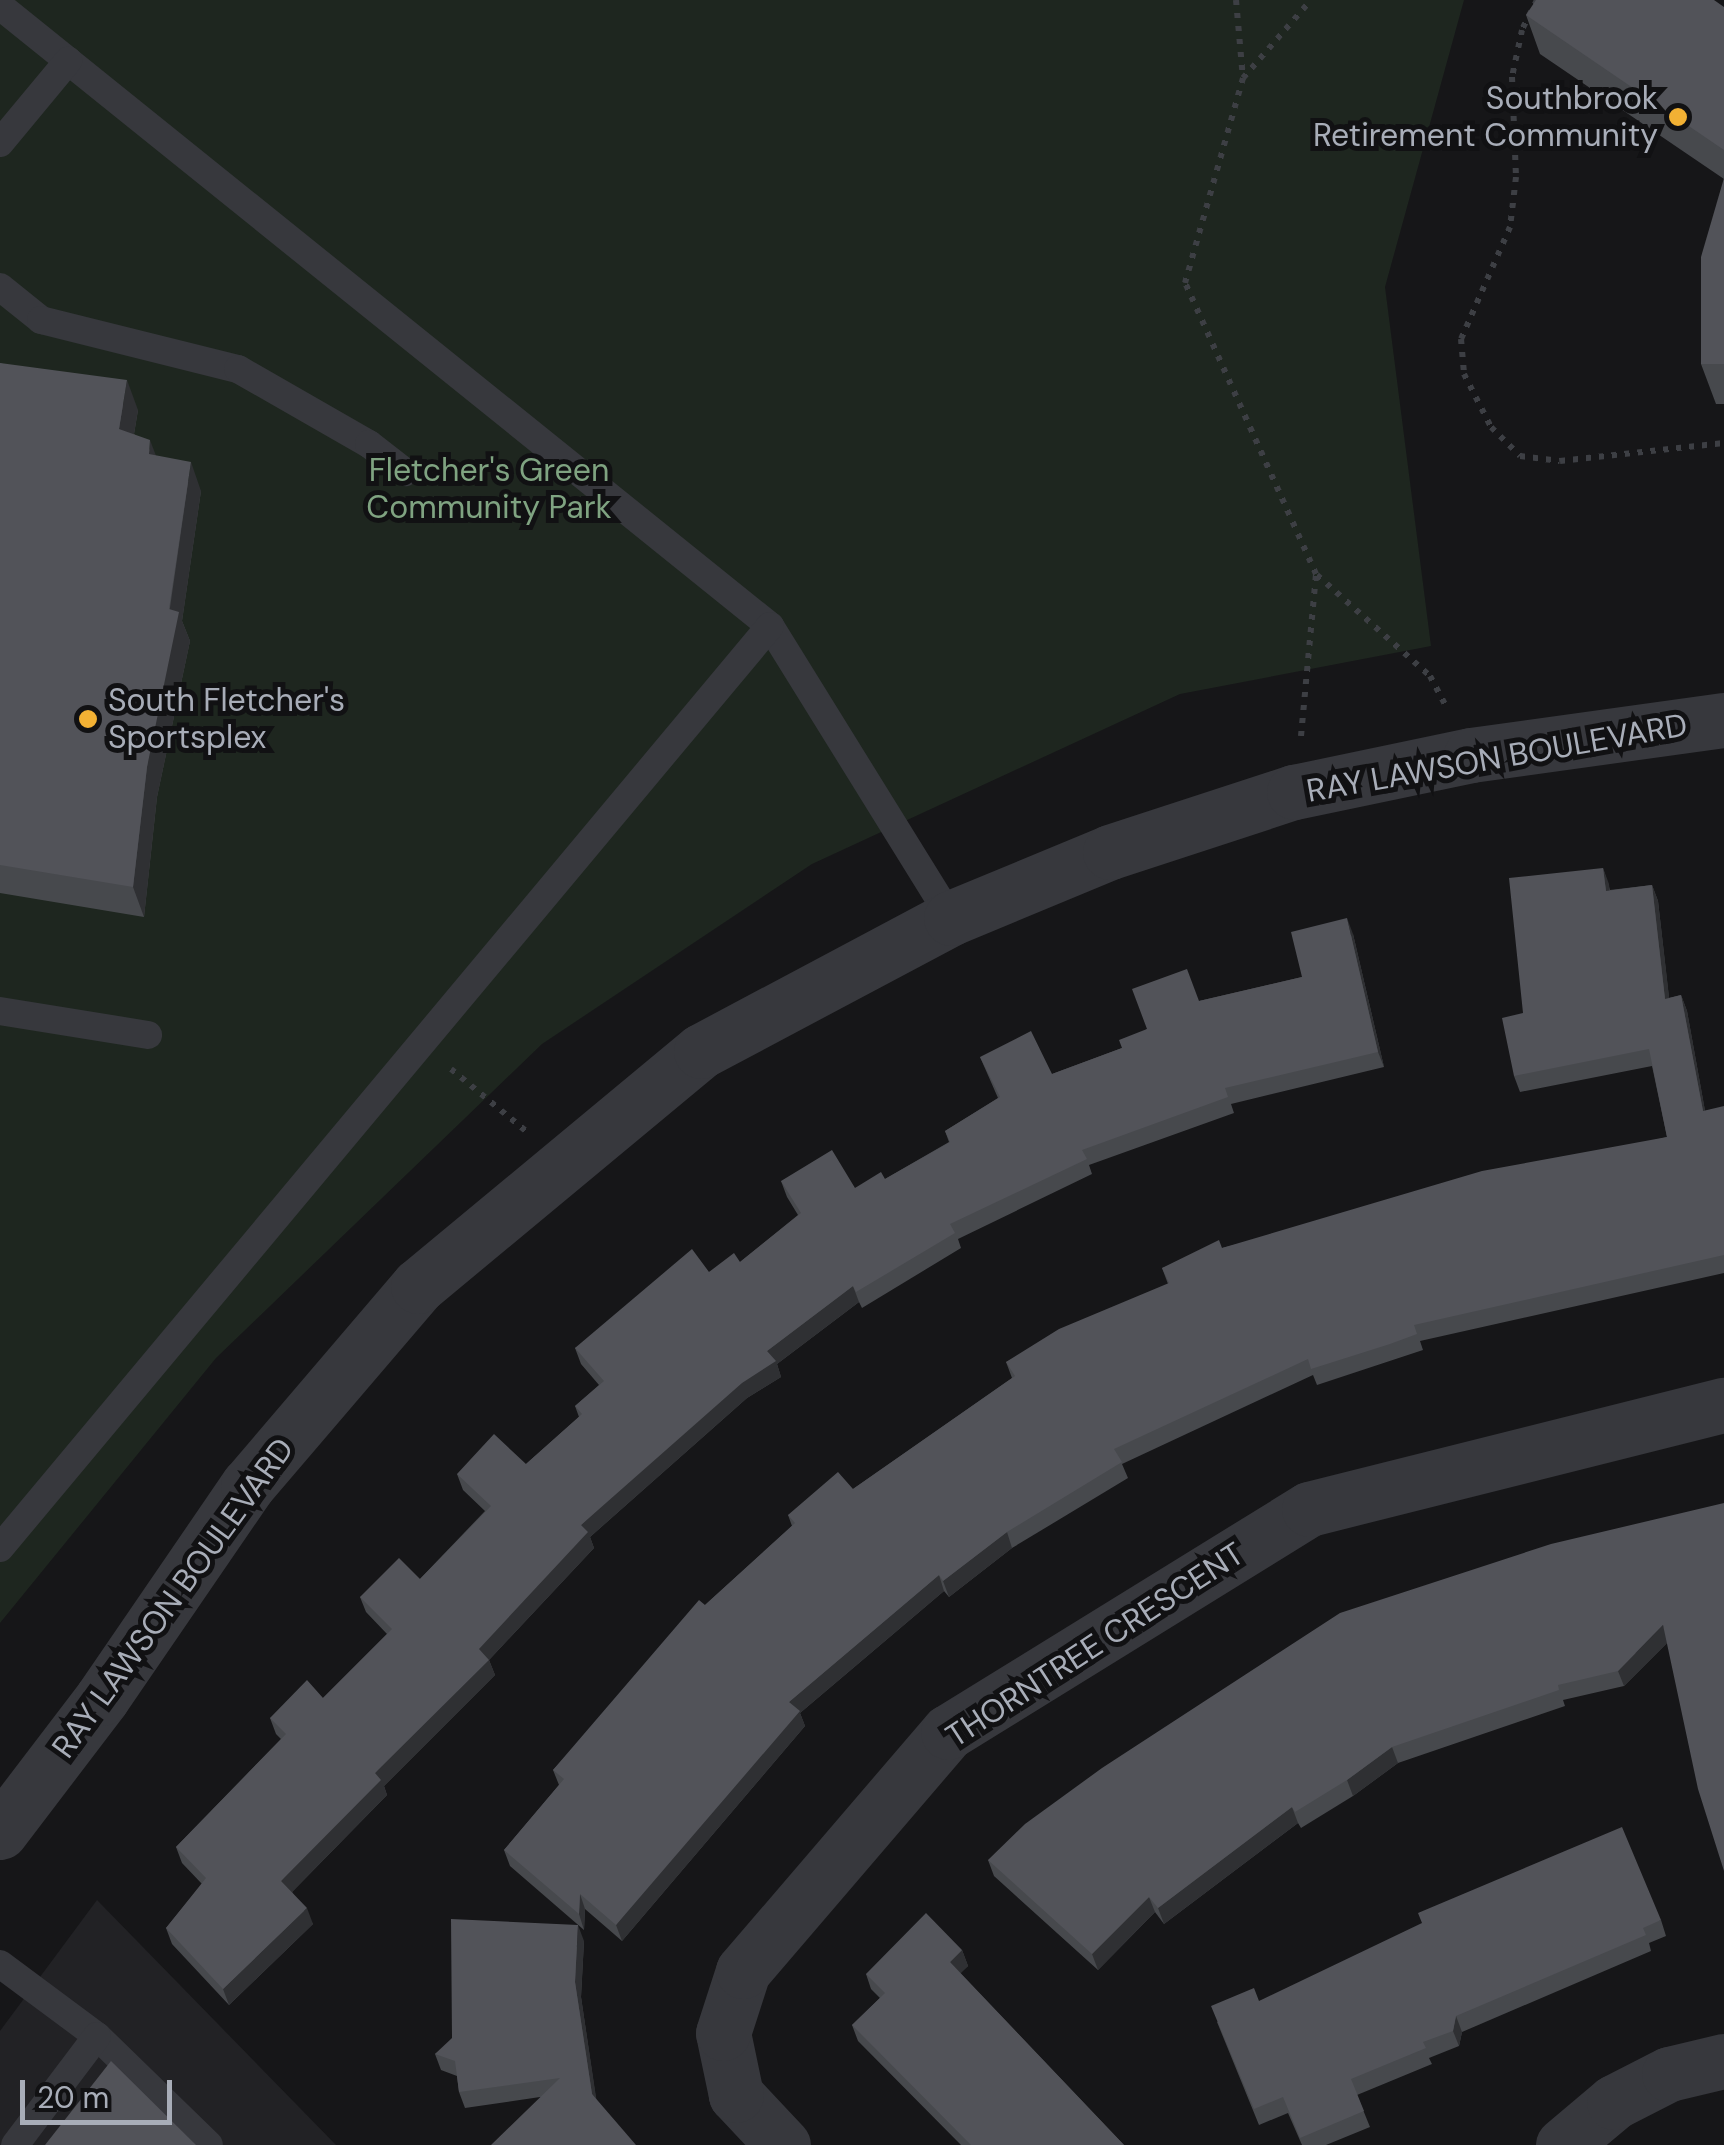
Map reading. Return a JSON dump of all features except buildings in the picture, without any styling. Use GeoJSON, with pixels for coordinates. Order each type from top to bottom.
{"type":"FeatureCollection","features":[{"type":"Feature","properties":{"kind":"street","name":"RAY LAWSON BOULEVARD"},"geometry":{"type":"LineString","coordinates":[[0,1832],[102,1698],[248,1485],[418,1286],[701,1051],[951,918],[1110,852],[1294,792],[1471,755],[1724,720]]}},
{"type":"Feature","properties":{"kind":"street","name":"THORNTREE CRESCENT"},"geometry":{"type":"LineString","coordinates":[[783,2145],[736,2095],[722,2033],[743,1972],[948,1732],[1309,1509],[1724,1405]]}},
{"type":"Feature","properties":{"kind":"street"},"geometry":{"type":"LineString","coordinates":[[1564,2145],[1614,2102],[1669,2074],[1724,2061]]}},
{"type":"Feature","properties":{"kind":"lane"},"geometry":{"type":"LineString","coordinates":[[0,6],[770,626],[951,918]]}},
{"type":"Feature","properties":{"kind":"lane"},"geometry":{"type":"LineString","coordinates":[[0,144],[68,61]]}},
{"type":"Feature","properties":{"kind":"lane"},"geometry":{"type":"LineString","coordinates":[[0,287],[41,320],[238,369],[369,444],[404,472]]}},
{"type":"Feature","properties":{"kind":"lane"},"geometry":{"type":"LineString","coordinates":[[0,1548],[770,626]]}},
{"type":"Feature","properties":{"kind":"lane"},"geometry":{"type":"LineString","coordinates":[[0,1011],[148,1035]]}},
{"type":"Feature","properties":{"kind":"lane"},"geometry":{"type":"LineString","coordinates":[[0,1964],[97,2036],[208,2145]]}},
{"type":"Feature","properties":{"kind":"lane"},"geometry":{"type":"LineString","coordinates":[[14,2145],[97,2036]]}},
{"type":"Feature","properties":{"kind":"path"},"geometry":{"type":"LineString","coordinates":[[1236,0],[1242,78],[1184,283],[1316,574],[1430,676],[1471,755]]}},
{"type":"Feature","properties":{"kind":"path"},"geometry":{"type":"LineString","coordinates":[[1242,78],[1310,0]]}},
{"type":"Feature","properties":{"kind":"path"},"geometry":{"type":"LineString","coordinates":[[1537,0],[1522,30],[1512,77],[1516,177],[1510,227],[1461,339],[1464,374],[1491,427],[1520,456],[1560,461],[1724,443]]}},
{"type":"Feature","properties":{"kind":"path"},"geometry":{"type":"LineString","coordinates":[[1294,792],[1316,574]]}},
{"type":"Feature","properties":{"kind":"path"},"geometry":{"type":"LineString","coordinates":[[419,1042],[563,1162]]}},
{"type":"Feature","properties":{"kind":"shaded area"},"geometry":{"type":"Polygon","coordinates":[[[97,1900],[336,2145],[0,2145],[0,2031],[97,1900]]]}},
{"type":"Feature","properties":{"kind":"green space","name":"Fletcher's Green Community Park"},"geometry":{"type":"Polygon","coordinates":[[[0,0],[1464,0],[1385,287],[1431,646],[1180,694],[812,864],[542,1044],[216,1358],[0,1623],[0,0]]]}},
{"type":"Feature","properties":{"kind":"place","name":"Southbrook Retirement Community"},"geometry":{"type":"Point","coordinates":[1678,117]}},
{"type":"Feature","properties":{"kind":"place","name":"South Fletcher's Sportsplex"},"geometry":{"type":"Point","coordinates":[88,719]}}]}
